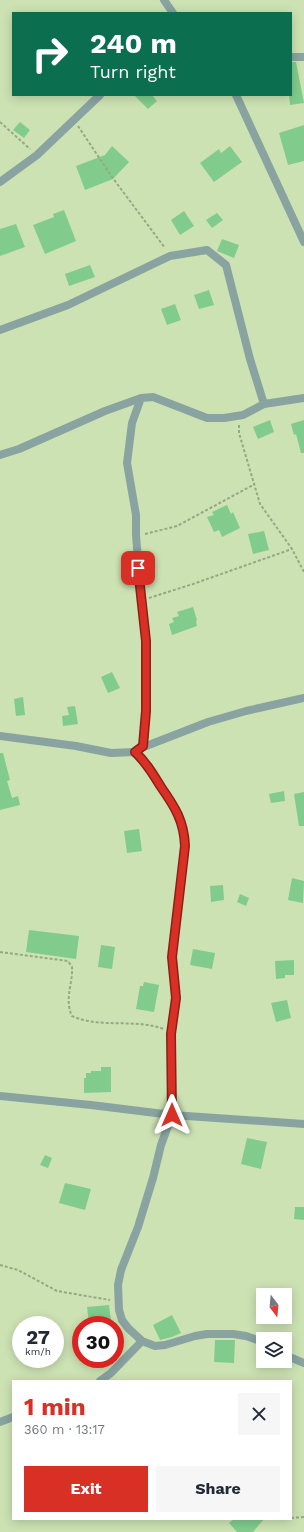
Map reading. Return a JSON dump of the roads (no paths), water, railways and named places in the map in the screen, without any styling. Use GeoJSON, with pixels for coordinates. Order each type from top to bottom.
{"type":"FeatureCollection","features":[{"type":"Feature","properties":{"kind":"street"},"geometry":{"type":"LineString","coordinates":[[164,0],[172,12]]}},
{"type":"Feature","properties":{"kind":"street"},"geometry":{"type":"LineString","coordinates":[[292,57],[304,57]]}},
{"type":"Feature","properties":{"kind":"street"},"geometry":{"type":"LineString","coordinates":[[0,182],[38,155],[99,96]]}},
{"type":"Feature","properties":{"kind":"street"},"geometry":{"type":"LineString","coordinates":[[236,96],[304,242]]}},
{"type":"Feature","properties":{"kind":"street"},"geometry":{"type":"LineString","coordinates":[[0,330],[68,305],[170,256],[207,250],[226,264],[250,359],[264,404]]}},
{"type":"Feature","properties":{"kind":"street"},"geometry":{"type":"LineString","coordinates":[[0,455],[19,449],[105,411],[141,398],[153,398],[207,418],[224,418],[243,415],[264,404],[304,398]]}},
{"type":"Feature","properties":{"kind":"street"},"geometry":{"type":"LineString","coordinates":[[141,398],[132,423],[127,463],[136,515],[141,600],[147,656],[146,711],[143,746]]}},
{"type":"Feature","properties":{"kind":"street"},"geometry":{"type":"LineString","coordinates":[[0,736],[76,746],[111,753],[135,752],[143,746],[208,722],[246,711],[304,698]]}},
{"type":"Feature","properties":{"kind":"street"},"geometry":{"type":"LineString","coordinates":[[135,752],[152,772],[180,818],[185,834],[185,846],[172,957],[176,998],[171,1034],[172,1115],[161,1145],[144,1206],[121,1270],[118,1285],[118,1301],[122,1320],[128,1328],[142,1341],[155,1346],[165,1345],[195,1336],[219,1334],[233,1334],[256,1340]]}},
{"type":"Feature","properties":{"kind":"street"},"geometry":{"type":"LineString","coordinates":[[0,1096],[172,1115],[304,1124]]}},
{"type":"Feature","properties":{"kind":"street"},"geometry":{"type":"LineString","coordinates":[[101,1380],[111,1373],[142,1341]]}},
{"type":"Feature","properties":{"kind":"street"},"geometry":{"type":"LineString","coordinates":[[292,1358],[304,1363]]}},
{"type":"Feature","properties":{"kind":"street"},"geometry":{"type":"LineString","coordinates":[[0,1422],[12,1417]]}}]}
